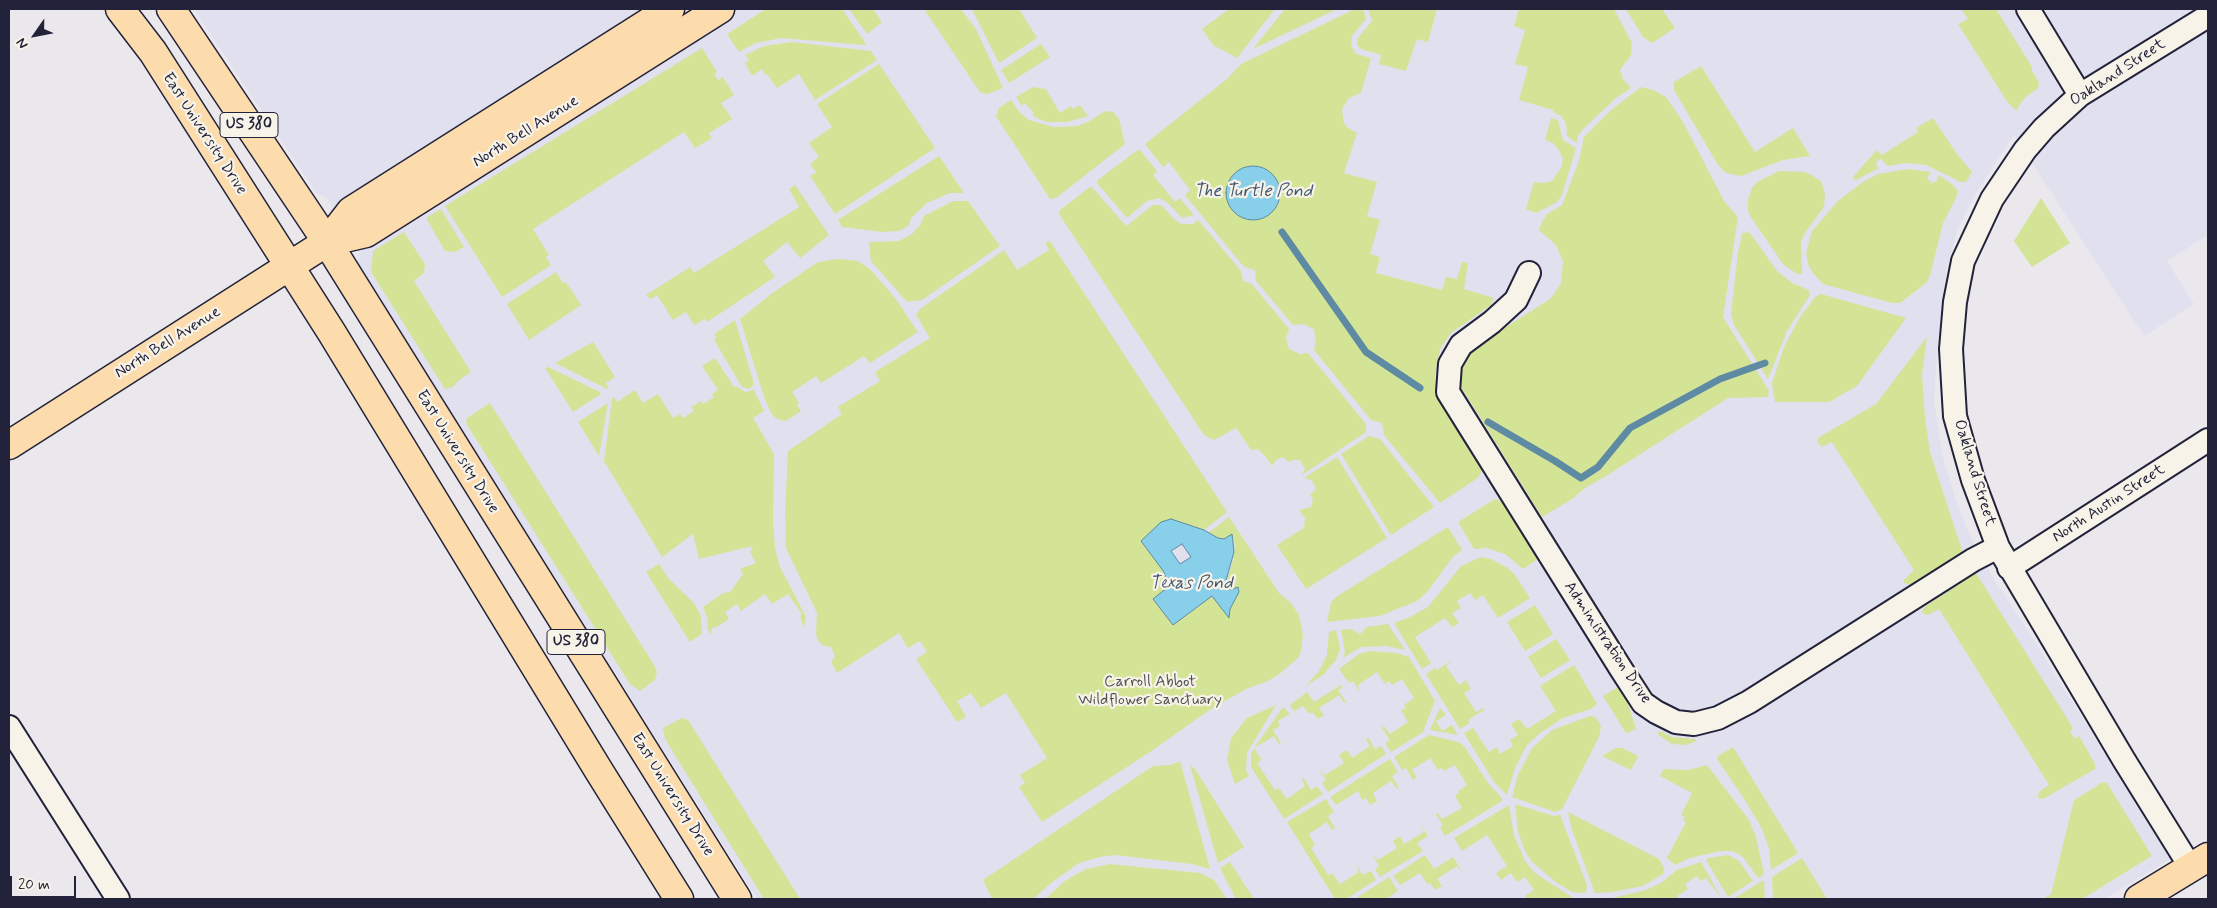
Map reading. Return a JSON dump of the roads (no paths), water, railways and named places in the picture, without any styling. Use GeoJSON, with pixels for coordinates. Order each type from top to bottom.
{"type":"FeatureCollection","features":[{"type":"Feature","properties":{"kind":"main road","name":"East University Drive"},"geometry":{"type":"LineString","coordinates":[[120,9],[152,52],[289,266],[680,899]]}},
{"type":"Feature","properties":{"kind":"main road","name":"East University Drive"},"geometry":{"type":"LineString","coordinates":[[171,9],[327,242],[737,899]]}},
{"type":"Feature","properties":{"kind":"main road","name":"North Bell Avenue"},"geometry":{"type":"LineString","coordinates":[[327,242],[351,211],[670,9]]}},
{"type":"Feature","properties":{"kind":"main road","name":"North Bell Avenue"},"geometry":{"type":"LineString","coordinates":[[9,444],[327,242],[366,233],[720,9]]}},
{"type":"Feature","properties":{"kind":"main road"},"geometry":{"type":"LineString","coordinates":[[2140,899],[2200,862]]}},
{"type":"Feature","properties":{"kind":"street"},"geometry":{"type":"LineString","coordinates":[[2028,9],[2080,94]]}},
{"type":"Feature","properties":{"kind":"street","name":"Oakland Street"},"geometry":{"type":"LineString","coordinates":[[2200,862],[2009,568],[1998,547],[1972,480],[1955,416],[1951,349],[1954,302],[1963,261],[1992,199],[2025,150],[2044,128],[2080,94],[2208,16]]}},
{"type":"Feature","properties":{"kind":"street","name":"Administration Drive"},"geometry":{"type":"LineString","coordinates":[[1529,273],[1516,300],[1492,322],[1461,344],[1450,364],[1448,392],[1643,703],[1656,712],[1676,722],[1694,724],[1718,718],[1749,702],[1973,560],[1998,547]]}},
{"type":"Feature","properties":{"kind":"street","name":"North Austin Street"},"geometry":{"type":"LineString","coordinates":[[2009,568],[2208,440]]}},
{"type":"Feature","properties":{"kind":"street"},"geometry":{"type":"LineString","coordinates":[[9,727],[118,899]]}},
{"type":"Feature","properties":{"kind":"water","name":"The Turtle Pond"},"geometry":{"type":"Polygon","coordinates":[[[1248,166],[1258,166],[1268,170],[1276,178],[1280,193],[1276,208],[1268,216],[1258,220],[1248,220],[1238,216],[1230,208],[1226,198],[1226,188],[1230,178],[1238,170],[1248,166]]]}},
{"type":"Feature","properties":{"kind":"water","name":"Texas Pond"},"geometry":{"type":"Polygon","coordinates":[[[1171,519],[1204,530],[1218,538],[1224,539],[1232,534],[1234,552],[1225,584],[1230,590],[1238,587],[1239,592],[1230,609],[1229,618],[1212,596],[1173,625],[1153,599],[1168,587],[1164,572],[1141,541],[1161,522],[1171,519]],[[1182,544],[1171,551],[1180,564],[1191,557],[1182,544]]]}},
{"type":"Feature","properties":{"kind":"waterway"},"geometry":{"type":"LineString","coordinates":[[1282,232],[1366,352],[1420,388]]}},
{"type":"Feature","properties":{"kind":"waterway"},"geometry":{"type":"LineString","coordinates":[[1488,422],[1581,478],[1598,467],[1630,428],[1720,379],[1765,363]]}},
{"type":"Feature","properties":{"kind":"park label","name":"Carroll Abbot Wildflower Sanctuary"},"geometry":{"type":"Point","coordinates":[1150,692]}}]}
